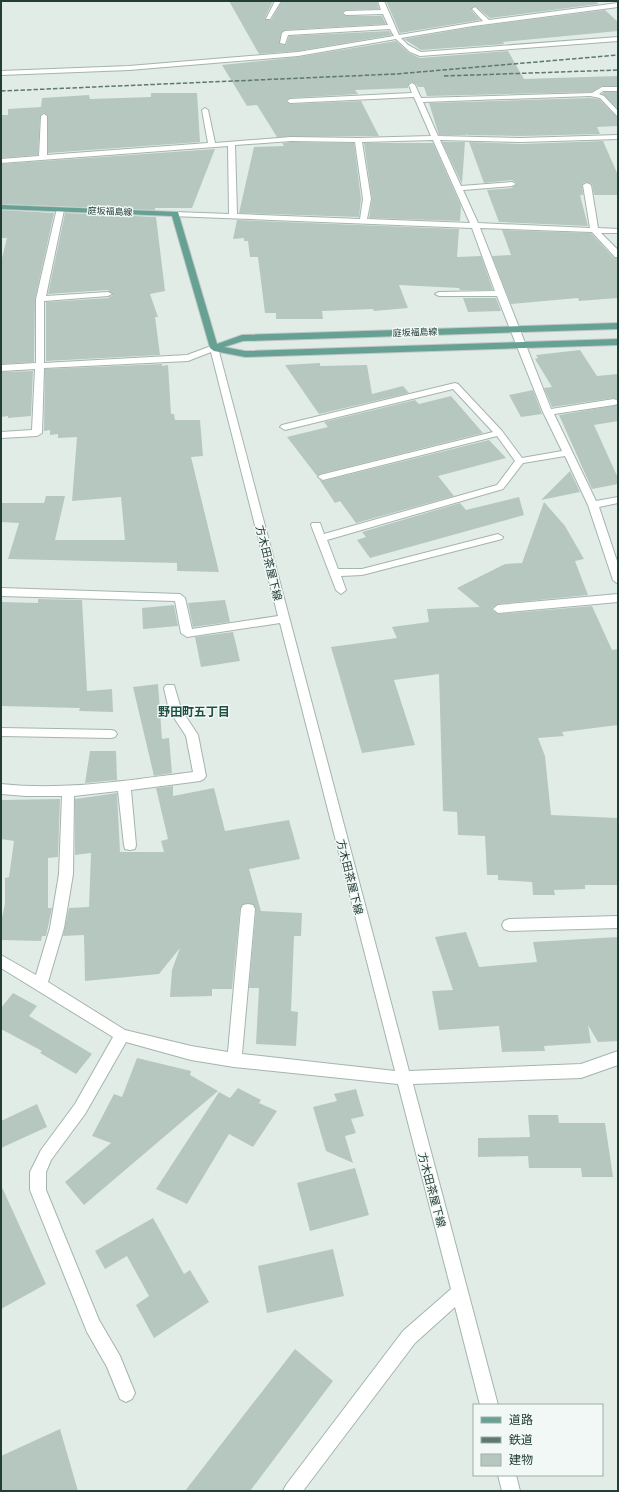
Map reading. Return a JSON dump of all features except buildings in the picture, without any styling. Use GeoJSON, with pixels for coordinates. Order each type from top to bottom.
{"type":"FeatureCollection","features":[{"type":"Feature","properties":{"kind":"main road","name":"庭坂福島線"},"geometry":{"type":"LineString","coordinates":[[1,208],[175,214]]}},
{"type":"Feature","properties":{"kind":"main road"},"geometry":{"type":"LineString","coordinates":[[175,214],[214,348]]}},
{"type":"Feature","properties":{"kind":"main road","name":"庭坂福島線"},"geometry":{"type":"LineString","coordinates":[[214,348],[242,338],[618,326]]}},
{"type":"Feature","properties":{"kind":"main road","name":"庭坂福島線"},"geometry":{"type":"LineString","coordinates":[[214,348],[245,354],[618,342]]}},
{"type":"Feature","properties":{"kind":"street"},"geometry":{"type":"LineString","coordinates":[[268,18],[278,1]]}},
{"type":"Feature","properties":{"kind":"street"},"geometry":{"type":"LineString","coordinates":[[381,1],[398,37],[410,52],[420,54],[618,39]]}},
{"type":"Feature","properties":{"kind":"street"},"geometry":{"type":"LineString","coordinates":[[1,73],[129,68],[298,54],[488,22],[618,5]]}},
{"type":"Feature","properties":{"kind":"street"},"geometry":{"type":"LineString","coordinates":[[475,9],[488,22]]}},
{"type":"Feature","properties":{"kind":"street"},"geometry":{"type":"LineString","coordinates":[[346,13],[385,12]]}},
{"type":"Feature","properties":{"kind":"street"},"geometry":{"type":"LineString","coordinates":[[283,43],[285,32],[393,27]]}},
{"type":"Feature","properties":{"kind":"street"},"geometry":{"type":"LineString","coordinates":[[412,85],[475,226],[514,329],[548,412],[613,546],[618,580]]}},
{"type":"Feature","properties":{"kind":"street"},"geometry":{"type":"LineString","coordinates":[[593,95],[602,89],[618,89]]}},
{"type":"Feature","properties":{"kind":"street"},"geometry":{"type":"LineString","coordinates":[[290,100],[593,95],[602,97],[618,115]]}},
{"type":"Feature","properties":{"kind":"street"},"geometry":{"type":"LineString","coordinates":[[205,110],[212,144]]}},
{"type":"Feature","properties":{"kind":"street"},"geometry":{"type":"LineString","coordinates":[[43,156],[44,116]]}},
{"type":"Feature","properties":{"kind":"street"},"geometry":{"type":"LineString","coordinates":[[1,161],[43,156],[119,152],[291,139],[358,140],[435,138],[521,140],[618,137]]}},
{"type":"Feature","properties":{"kind":"street"},"geometry":{"type":"LineString","coordinates":[[358,140],[367,199],[363,221]]}},
{"type":"Feature","properties":{"kind":"street"},"geometry":{"type":"LineString","coordinates":[[231,143],[233,216]]}},
{"type":"Feature","properties":{"kind":"street"},"geometry":{"type":"LineString","coordinates":[[458,188],[512,184]]}},
{"type":"Feature","properties":{"kind":"street"},"geometry":{"type":"LineString","coordinates":[[587,185],[594,230],[618,255]]}},
{"type":"Feature","properties":{"kind":"street"},"geometry":{"type":"LineString","coordinates":[[1,434],[36,433],[40,365],[39,307],[60,210]]}},
{"type":"Feature","properties":{"kind":"street"},"geometry":{"type":"LineString","coordinates":[[175,214],[618,231]]}},
{"type":"Feature","properties":{"kind":"street"},"geometry":{"type":"LineString","coordinates":[[440,294],[501,292]]}},
{"type":"Feature","properties":{"kind":"street"},"geometry":{"type":"LineString","coordinates":[[40,299],[108,294]]}},
{"type":"Feature","properties":{"kind":"street"},"geometry":{"type":"LineString","coordinates":[[1,368],[188,358],[214,348]]}},
{"type":"Feature","properties":{"kind":"street","name":"方木田茶屋下線"},"geometry":{"type":"LineString","coordinates":[[214,348],[402,1078],[489,1404]]}},
{"type":"Feature","properties":{"kind":"street"},"geometry":{"type":"LineString","coordinates":[[285,427],[456,386],[499,434],[520,461]]}},
{"type":"Feature","properties":{"kind":"street"},"geometry":{"type":"LineString","coordinates":[[548,412],[614,402]]}},
{"type":"Feature","properties":{"kind":"street"},"geometry":{"type":"LineString","coordinates":[[323,477],[499,434]]}},
{"type":"Feature","properties":{"kind":"street"},"geometry":{"type":"LineString","coordinates":[[321,538],[500,487],[520,461],[567,453]]}},
{"type":"Feature","properties":{"kind":"street"},"geometry":{"type":"LineString","coordinates":[[593,505],[618,500]]}},
{"type":"Feature","properties":{"kind":"street"},"geometry":{"type":"LineString","coordinates":[[316,525],[341,590]]}},
{"type":"Feature","properties":{"kind":"street"},"geometry":{"type":"LineString","coordinates":[[335,573],[362,572],[498,537]]}},
{"type":"Feature","properties":{"kind":"street"},"geometry":{"type":"LineString","coordinates":[[1,592],[180,598],[187,633],[284,619]]}},
{"type":"Feature","properties":{"kind":"street"},"geometry":{"type":"LineString","coordinates":[[498,609],[618,598]]}},
{"type":"Feature","properties":{"kind":"street"},"geometry":{"type":"LineString","coordinates":[[1,790],[15,792],[86,791],[200,776],[192,736],[175,710],[170,688]]}},
{"type":"Feature","properties":{"kind":"street"},"geometry":{"type":"LineString","coordinates":[[1,732],[111,734]]}},
{"type":"Feature","properties":{"kind":"street"},"geometry":{"type":"LineString","coordinates":[[124,786],[130,845]]}},
{"type":"Feature","properties":{"kind":"street"},"geometry":{"type":"LineString","coordinates":[[40,986],[57,928],[66,874],[68,791]]}},
{"type":"Feature","properties":{"kind":"street"},"geometry":{"type":"LineString","coordinates":[[234,1060],[248,909]]}},
{"type":"Feature","properties":{"kind":"street"},"geometry":{"type":"LineString","coordinates":[[509,925],[618,922]]}},
{"type":"Feature","properties":{"kind":"street"},"geometry":{"type":"LineString","coordinates":[[1,962],[122,1035],[191,1053],[234,1060],[402,1078],[580,1071],[618,1058]]}},
{"type":"Feature","properties":{"kind":"street"},"geometry":{"type":"LineString","coordinates":[[122,1035],[80,1109],[46,1155],[38,1172],[38,1190],[93,1326],[114,1362],[126,1393]]}},
{"type":"Feature","properties":{"kind":"street"},"geometry":{"type":"LineString","coordinates":[[292,1491],[409,1337],[459,1293]]}},
{"type":"Feature","properties":{"kind":"street"},"geometry":{"type":"LineString","coordinates":[[507,1476],[511,1491]]}},
{"type":"Feature","properties":{"kind":"railway"},"geometry":{"type":"LineString","coordinates":[[1,91],[396,74],[618,55]]}},
{"type":"Feature","properties":{"kind":"railway"},"geometry":{"type":"LineString","coordinates":[[444,76],[618,70]]}},
{"type":"Feature","properties":{"kind":"district","name":"野田町五丁目"},"geometry":{"type":"Point","coordinates":[194,711]}}]}
